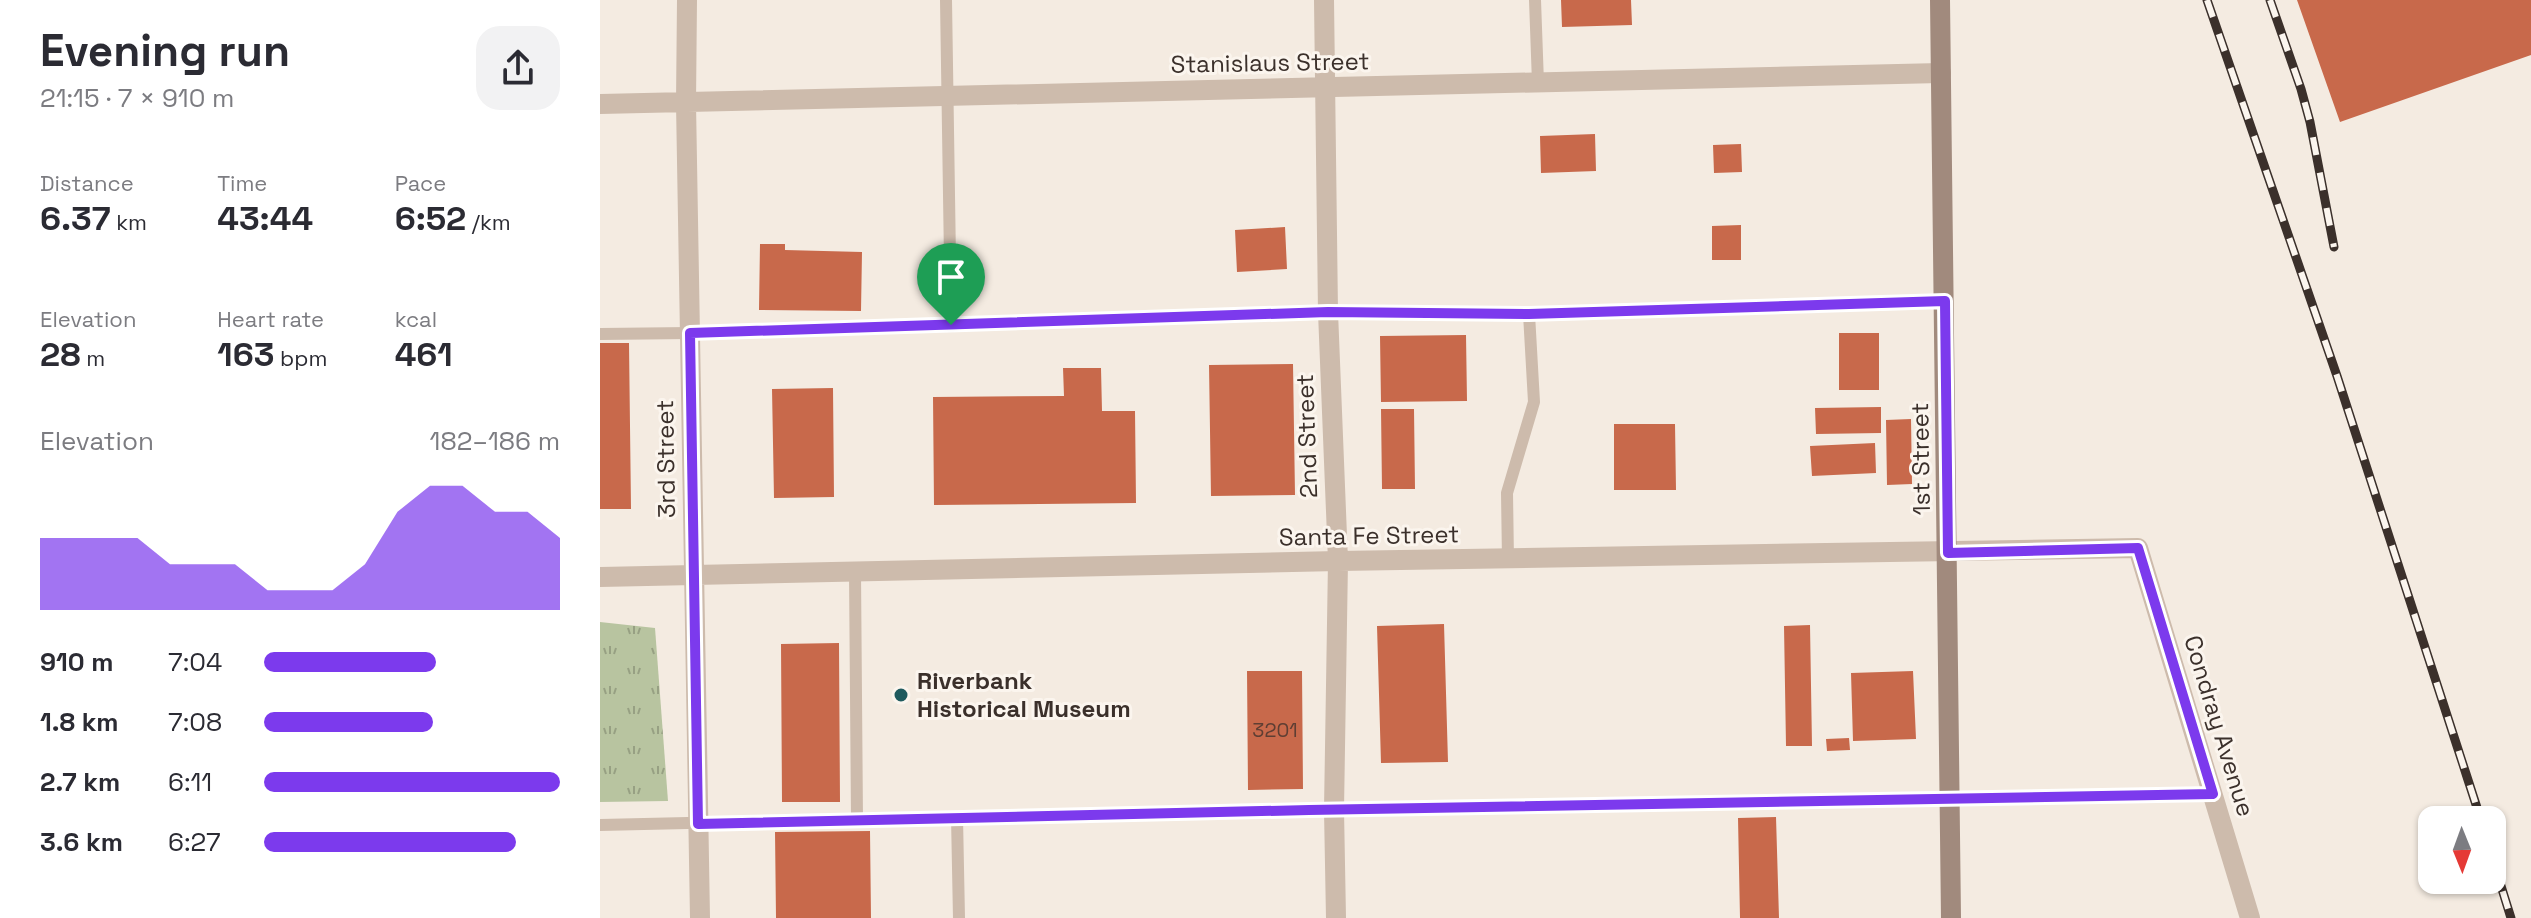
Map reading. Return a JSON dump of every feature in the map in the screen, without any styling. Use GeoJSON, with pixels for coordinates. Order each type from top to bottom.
{"type":"FeatureCollection","features":[{"type":"Feature","properties":{"kind":"street","name":"3rd Street"},"geometry":{"type":"LineString","coordinates":[[687,0],[686,103],[700,918]]}},
{"type":"Feature","properties":{"kind":"street","name":"2nd Street"},"geometry":{"type":"LineString","coordinates":[[1324,0],[1328,312],[1338,561],[1334,810],[1336,918]]}},
{"type":"Feature","properties":{"kind":"street","name":"1st Street"},"geometry":{"type":"LineString","coordinates":[[1940,0],[1951,918]]}},
{"type":"Feature","properties":{"kind":"street","name":"Stanislaus Street"},"geometry":{"type":"LineString","coordinates":[[600,104],[1941,73]]}},
{"type":"Feature","properties":{"kind":"street","name":"Santa Fe Street"},"geometry":{"type":"LineString","coordinates":[[600,577],[2138,548]]}},
{"type":"Feature","properties":{"kind":"street","name":"Condray Avenue"},"geometry":{"type":"LineString","coordinates":[[2138,548],[2250,918]]}},
{"type":"Feature","properties":{"kind":"lane"},"geometry":{"type":"LineString","coordinates":[[946,0],[951,325]]}},
{"type":"Feature","properties":{"kind":"lane"},"geometry":{"type":"LineString","coordinates":[[1535,0],[1538,83]]}},
{"type":"Feature","properties":{"kind":"lane"},"geometry":{"type":"LineString","coordinates":[[600,334],[1328,312],[1529,314],[1945,301]]}},
{"type":"Feature","properties":{"kind":"lane"},"geometry":{"type":"LineString","coordinates":[[1508,560],[1507,493],[1534,402],[1529,314]]}},
{"type":"Feature","properties":{"kind":"lane"},"geometry":{"type":"LineString","coordinates":[[855,572],[857,820]]}},
{"type":"Feature","properties":{"kind":"lane"},"geometry":{"type":"LineString","coordinates":[[600,825],[2213,794]]}},
{"type":"Feature","properties":{"kind":"lane"},"geometry":{"type":"LineString","coordinates":[[957,817],[959,918]]}},
{"type":"Feature","properties":{"kind":"green space"},"geometry":{"type":"Polygon","coordinates":[[[600,622],[655,628],[668,801],[600,802],[600,622]]]}},
{"type":"Feature","properties":{"kind":"building"},"geometry":{"type":"Polygon","coordinates":[[[1561,0],[1631,0],[1632,25],[1562,27],[1561,0]]]}},
{"type":"Feature","properties":{"kind":"building"},"geometry":{"type":"Polygon","coordinates":[[[2297,0],[2531,0],[2531,55],[2340,122],[2297,0]]]}},
{"type":"Feature","properties":{"kind":"building"},"geometry":{"type":"Polygon","coordinates":[[[1595,134],[1596,171],[1541,173],[1540,136],[1595,134]]]}},
{"type":"Feature","properties":{"kind":"building"},"geometry":{"type":"Polygon","coordinates":[[[1741,144],[1742,172],[1714,173],[1713,145],[1741,144]]]}},
{"type":"Feature","properties":{"kind":"building"},"geometry":{"type":"Polygon","coordinates":[[[1741,225],[1741,260],[1712,260],[1712,226],[1741,225]]]}},
{"type":"Feature","properties":{"kind":"building"},"geometry":{"type":"Polygon","coordinates":[[[1285,227],[1287,269],[1237,272],[1235,230],[1285,227]]]}},
{"type":"Feature","properties":{"kind":"building"},"geometry":{"type":"Polygon","coordinates":[[[760,244],[785,244],[785,250],[862,252],[861,311],[759,310],[760,244]]]}},
{"type":"Feature","properties":{"kind":"building"},"geometry":{"type":"Polygon","coordinates":[[[1839,333],[1879,333],[1879,390],[1839,390],[1839,333]]]}},
{"type":"Feature","properties":{"kind":"building"},"geometry":{"type":"Polygon","coordinates":[[[1466,335],[1467,401],[1381,402],[1380,336],[1466,335]]]}},
{"type":"Feature","properties":{"kind":"building"},"geometry":{"type":"Polygon","coordinates":[[[600,343],[629,343],[631,509],[600,509],[600,343]]]}},
{"type":"Feature","properties":{"kind":"building"},"geometry":{"type":"Polygon","coordinates":[[[1293,364],[1295,495],[1211,496],[1209,365],[1293,364]]]}},
{"type":"Feature","properties":{"kind":"building"},"geometry":{"type":"Polygon","coordinates":[[[1063,368],[1101,368],[1102,411],[1135,411],[1136,503],[934,505],[933,397],[1064,396],[1063,368]]]}},
{"type":"Feature","properties":{"kind":"building"},"geometry":{"type":"Polygon","coordinates":[[[833,388],[834,497],[774,498],[772,389],[833,388]]]}},
{"type":"Feature","properties":{"kind":"building"},"geometry":{"type":"Polygon","coordinates":[[[1881,407],[1881,433],[1816,434],[1815,408],[1881,407]]]}},
{"type":"Feature","properties":{"kind":"building"},"geometry":{"type":"Polygon","coordinates":[[[1381,409],[1414,409],[1415,489],[1382,489],[1381,409]]]}},
{"type":"Feature","properties":{"kind":"building"},"geometry":{"type":"Polygon","coordinates":[[[1911,419],[1912,484],[1887,485],[1886,420],[1911,419]]]}},
{"type":"Feature","properties":{"kind":"building"},"geometry":{"type":"Polygon","coordinates":[[[1614,424],[1675,424],[1676,490],[1614,490],[1614,424]]]}},
{"type":"Feature","properties":{"kind":"building"},"geometry":{"type":"Polygon","coordinates":[[[1875,443],[1876,473],[1812,476],[1810,446],[1875,443]]]}},
{"type":"Feature","properties":{"kind":"building"},"geometry":{"type":"Polygon","coordinates":[[[1444,624],[1448,762],[1381,763],[1377,626],[1444,624]]]}},
{"type":"Feature","properties":{"kind":"building"},"geometry":{"type":"Polygon","coordinates":[[[1810,625],[1812,746],[1786,746],[1784,626],[1810,625]]]}},
{"type":"Feature","properties":{"kind":"building"},"geometry":{"type":"Polygon","coordinates":[[[839,643],[840,802],[782,802],[781,644],[839,643]]]}},
{"type":"Feature","properties":{"kind":"building"},"geometry":{"type":"Polygon","coordinates":[[[1247,671],[1302,671],[1303,789],[1248,790],[1247,671]]]}},
{"type":"Feature","properties":{"kind":"building"},"geometry":{"type":"Polygon","coordinates":[[[1913,671],[1916,739],[1853,741],[1851,673],[1913,671]]]}},
{"type":"Feature","properties":{"kind":"building"},"geometry":{"type":"Polygon","coordinates":[[[1849,738],[1850,750],[1827,751],[1826,739],[1849,738]]]}},
{"type":"Feature","properties":{"kind":"building"},"geometry":{"type":"Polygon","coordinates":[[[1776,817],[1779,918],[1740,918],[1738,818],[1776,817]]]}},
{"type":"Feature","properties":{"kind":"building"},"geometry":{"type":"Polygon","coordinates":[[[870,831],[871,918],[776,918],[775,832],[870,831]]]}},
{"type":"Feature","properties":{"kind":"railway"},"geometry":{"type":"LineString","coordinates":[[2207,0],[2337,376],[2476,806]]}},
{"type":"Feature","properties":{"kind":"railway"},"geometry":{"type":"LineString","coordinates":[[2270,0],[2310,122],[2334,247]]}},
{"type":"Feature","properties":{"kind":"railway"},"geometry":{"type":"LineString","coordinates":[[2504,894],[2511,918]]}},
{"type":"Feature","properties":{"kind":"place","name":"Riverbank Historical Museum"},"geometry":{"type":"Point","coordinates":[901,695]}},
{"type":"Feature","properties":{"kind":"route"},"geometry":{"type":"LineString","coordinates":[[1945,301],[1948,553],[2138,548],[2213,794],[698,824],[690,333],[951,325],[1328,312],[1529,314],[1945,301]]}}]}
